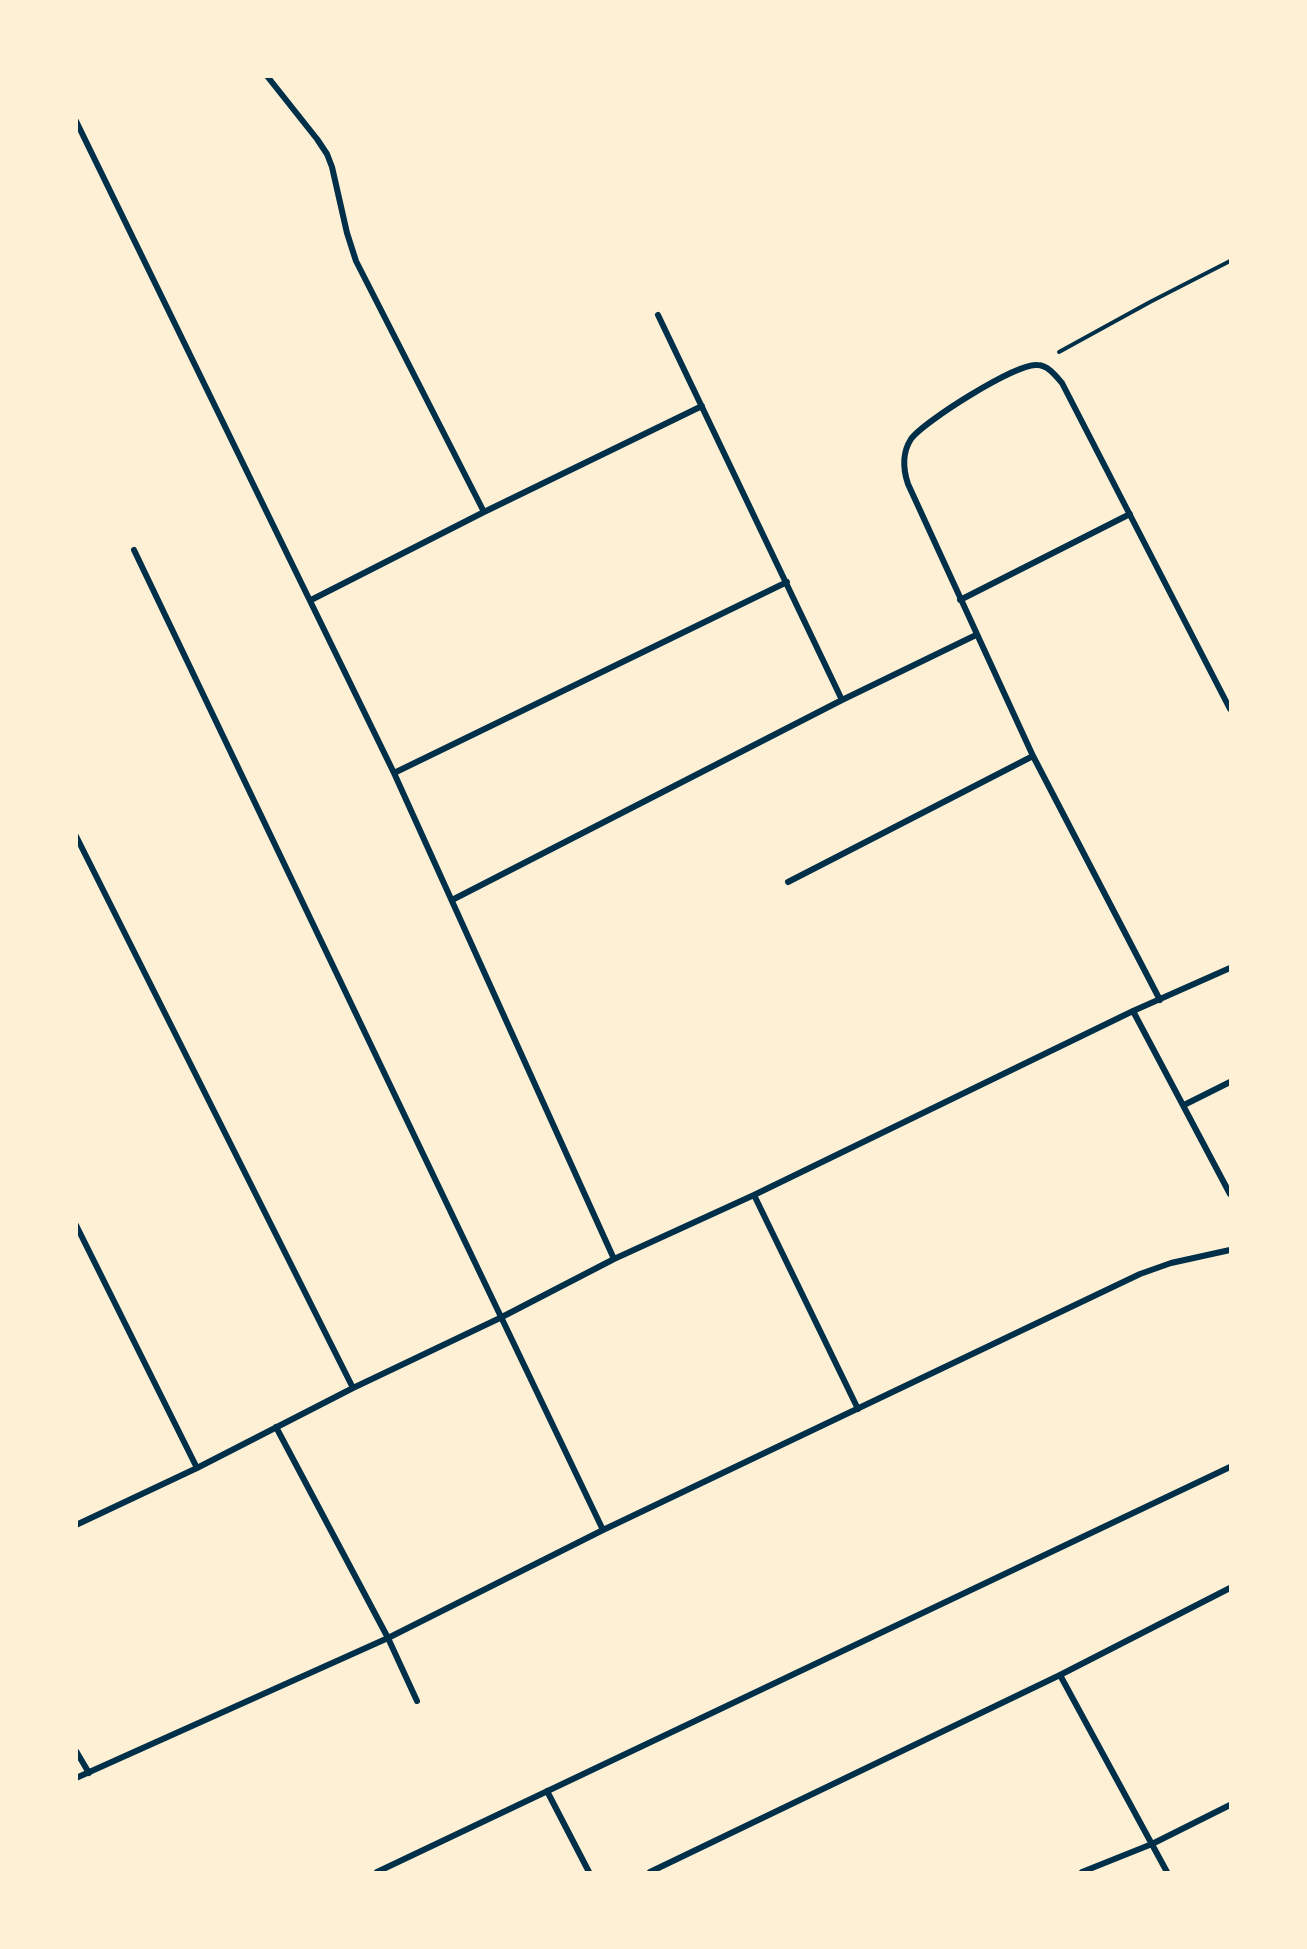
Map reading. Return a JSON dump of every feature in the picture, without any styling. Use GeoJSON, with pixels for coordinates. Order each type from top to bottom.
{"type":"FeatureCollection","features":[{"type":"Feature","properties":{"kind":"street"},"geometry":{"type":"LineString","coordinates":[[267,76],[327,154],[356,261],[483,512]]}},
{"type":"Feature","properties":{"kind":"street"},"geometry":{"type":"LineString","coordinates":[[76,121],[394,773],[614,1259]]}},
{"type":"Feature","properties":{"kind":"street"},"geometry":{"type":"LineString","coordinates":[[658,315],[842,700]]}},
{"type":"Feature","properties":{"kind":"street"},"geometry":{"type":"LineString","coordinates":[[1160,1000],[1033,756],[908,484],[904,470],[905,453],[911,438],[942,414],[988,384],[1023,367],[1036,364],[1053,372],[1062,383],[1230,709]]}},
{"type":"Feature","properties":{"kind":"street"},"geometry":{"type":"LineString","coordinates":[[311,600],[483,512],[702,406]]}},
{"type":"Feature","properties":{"kind":"street"},"geometry":{"type":"LineString","coordinates":[[960,600],[1130,514]]}},
{"type":"Feature","properties":{"kind":"street"},"geometry":{"type":"LineString","coordinates":[[134,550],[603,1530]]}},
{"type":"Feature","properties":{"kind":"street"},"geometry":{"type":"LineString","coordinates":[[394,773],[787,582]]}},
{"type":"Feature","properties":{"kind":"street"},"geometry":{"type":"LineString","coordinates":[[452,900],[842,700],[976,635]]}},
{"type":"Feature","properties":{"kind":"street"},"geometry":{"type":"LineString","coordinates":[[788,882],[1033,756]]}},
{"type":"Feature","properties":{"kind":"street"},"geometry":{"type":"LineString","coordinates":[[76,836],[354,1388]]}},
{"type":"Feature","properties":{"kind":"street"},"geometry":{"type":"LineString","coordinates":[[76,1525],[197,1468],[614,1259],[754,1195],[1133,1011],[1230,968]]}},
{"type":"Feature","properties":{"kind":"street"},"geometry":{"type":"LineString","coordinates":[[1133,1011],[1230,1194]]}},
{"type":"Feature","properties":{"kind":"street"},"geometry":{"type":"LineString","coordinates":[[1184,1105],[1230,1082]]}},
{"type":"Feature","properties":{"kind":"street"},"geometry":{"type":"LineString","coordinates":[[754,1195],[858,1409]]}},
{"type":"Feature","properties":{"kind":"street"},"geometry":{"type":"LineString","coordinates":[[76,1225],[197,1468]]}},
{"type":"Feature","properties":{"kind":"street"},"geometry":{"type":"LineString","coordinates":[[76,1778],[388,1638],[603,1530],[1140,1274],[1171,1263],[1230,1250]]}},
{"type":"Feature","properties":{"kind":"street"},"geometry":{"type":"LineString","coordinates":[[276,1427],[388,1638],[417,1701]]}},
{"type":"Feature","properties":{"kind":"street"},"geometry":{"type":"LineString","coordinates":[[376,1872],[1230,1467]]}},
{"type":"Feature","properties":{"kind":"street"},"geometry":{"type":"LineString","coordinates":[[650,1872],[1060,1675],[1230,1588]]}},
{"type":"Feature","properties":{"kind":"street"},"geometry":{"type":"LineString","coordinates":[[1060,1675],[1167,1872]]}},
{"type":"Feature","properties":{"kind":"street"},"geometry":{"type":"LineString","coordinates":[[76,1751],[88,1773]]}},
{"type":"Feature","properties":{"kind":"street"},"geometry":{"type":"LineString","coordinates":[[548,1791],[589,1872]]}},
{"type":"Feature","properties":{"kind":"street"},"geometry":{"type":"LineString","coordinates":[[1082,1872],[1152,1844],[1230,1804]]}},
{"type":"Feature","properties":{"kind":"path"},"geometry":{"type":"LineString","coordinates":[[1036,364],[1230,261]]}}]}
